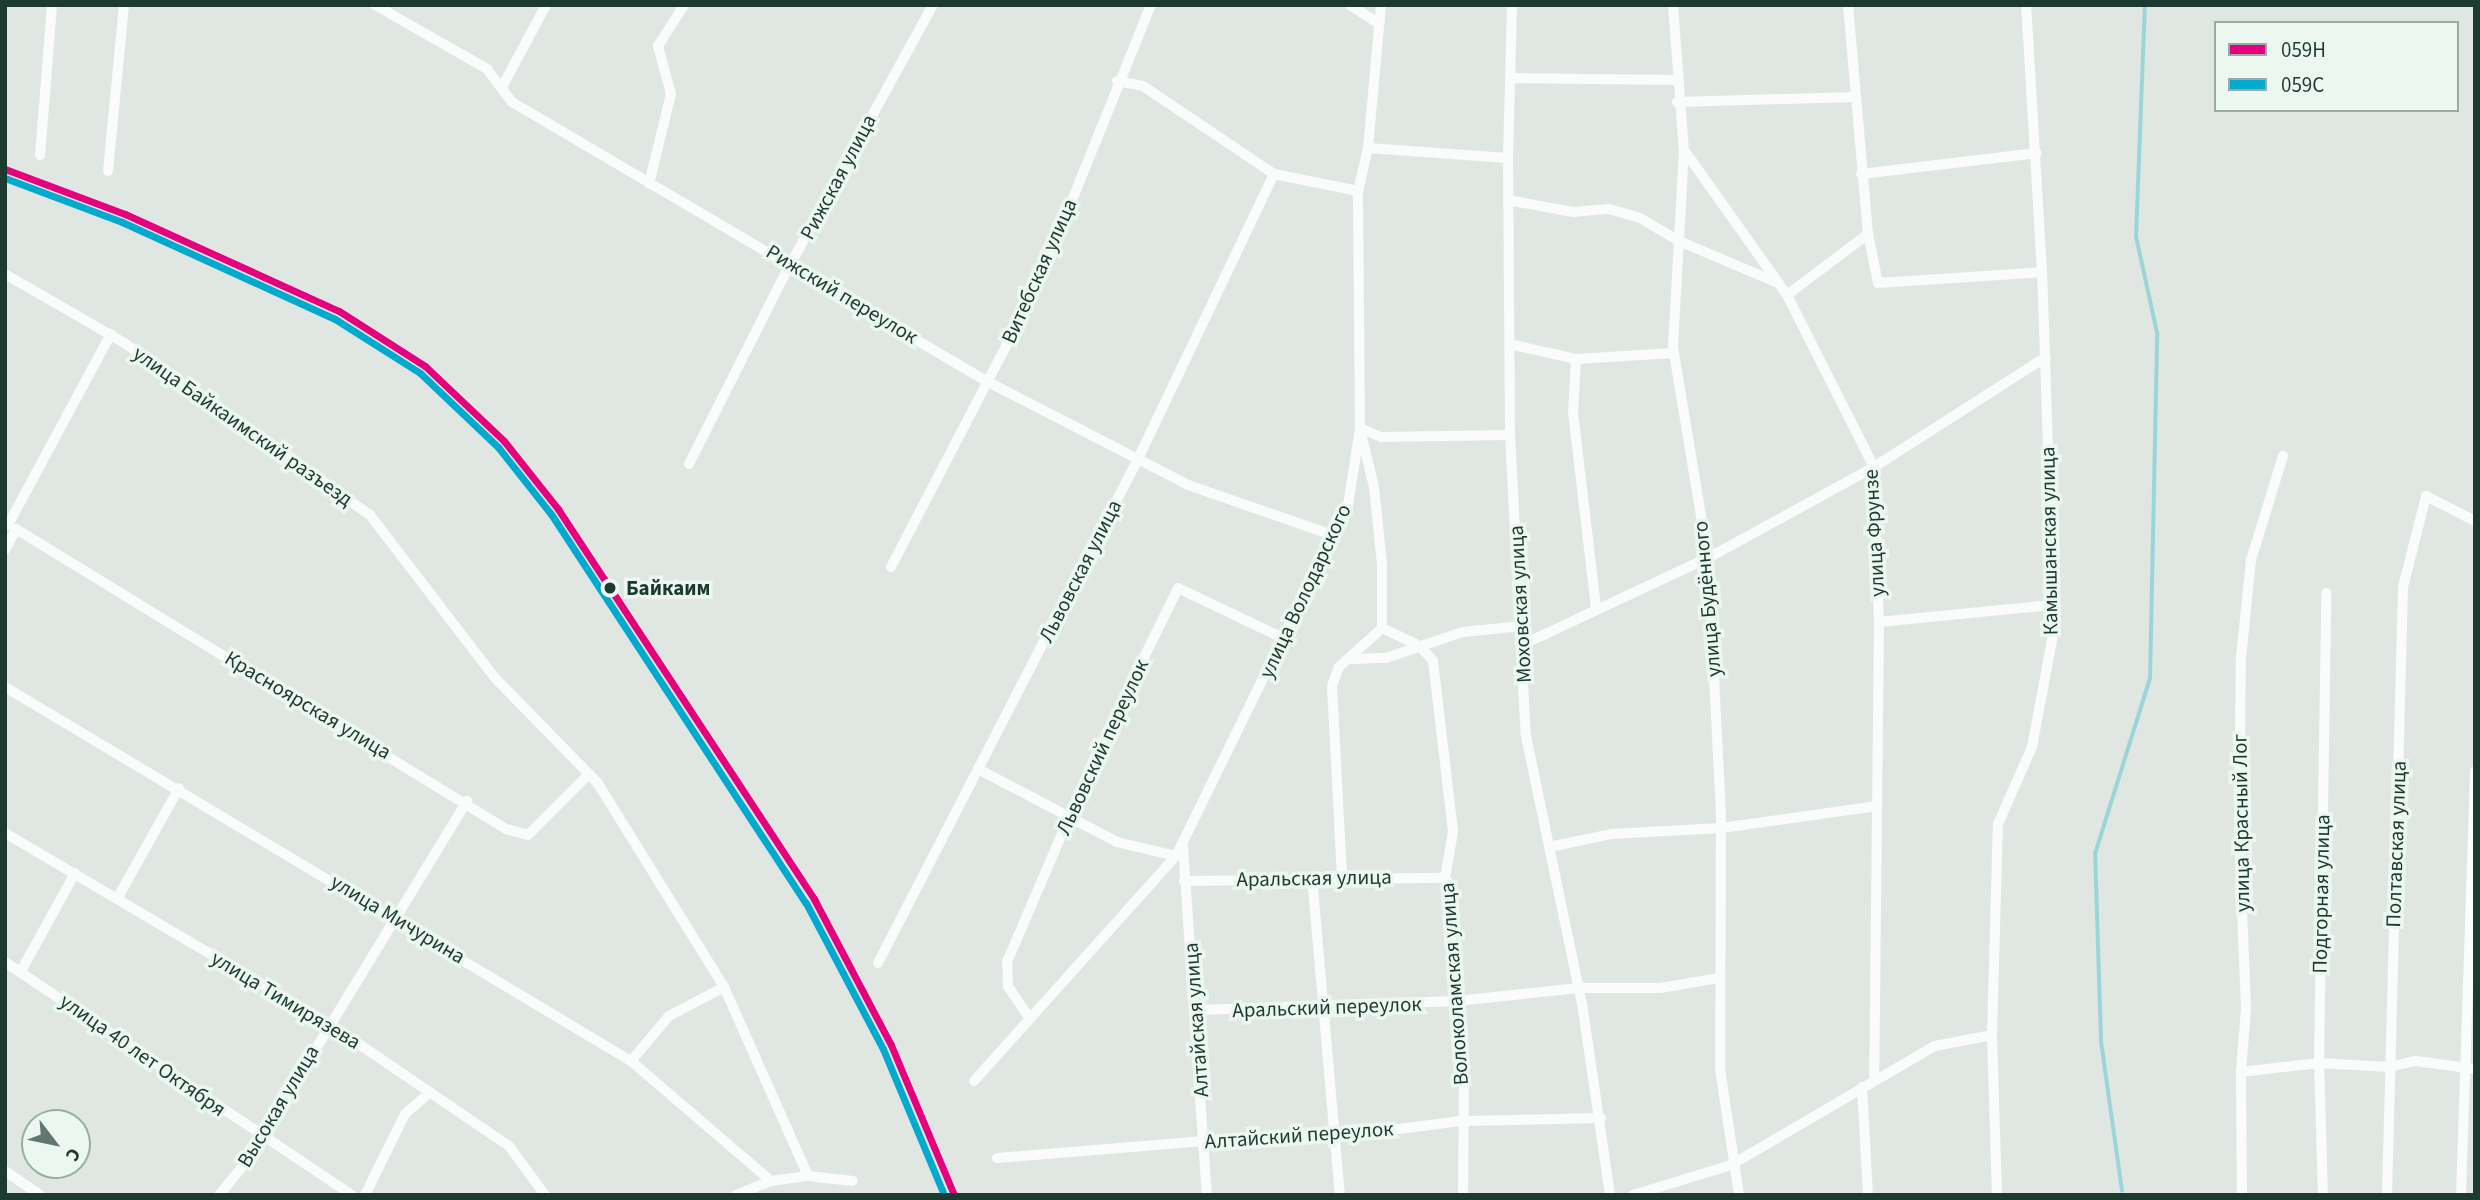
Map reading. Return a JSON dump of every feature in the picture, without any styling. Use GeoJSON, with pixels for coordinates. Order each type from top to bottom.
{"type":"FeatureCollection","features":[{"type":"Feature","properties":{"kind":"street"},"geometry":{"type":"LineString","coordinates":[[40,155],[52,5]]}},
{"type":"Feature","properties":{"kind":"street"},"geometry":{"type":"LineString","coordinates":[[108,171],[124,5]]}},
{"type":"Feature","properties":{"kind":"street","name":"Рижский переулок"},"geometry":{"type":"LineString","coordinates":[[375,5],[487,69],[512,102],[649,184],[792,263],[988,382],[1188,485],[1335,536]]}},
{"type":"Feature","properties":{"kind":"street"},"geometry":{"type":"LineString","coordinates":[[649,184],[671,94],[658,46],[684,5]]}},
{"type":"Feature","properties":{"kind":"street","name":"Рижская улица"},"geometry":{"type":"LineString","coordinates":[[689,464],[792,263],[933,5]]}},
{"type":"Feature","properties":{"kind":"street","name":"Витебская улица"},"geometry":{"type":"LineString","coordinates":[[891,567],[1037,287],[1117,81],[1151,5]]}},
{"type":"Feature","properties":{"kind":"street"},"geometry":{"type":"LineString","coordinates":[[1350,5],[1379,24]]}},
{"type":"Feature","properties":{"kind":"street","name":"улица Володарского"},"geometry":{"type":"LineString","coordinates":[[974,1081],[1028,1016],[1176,856],[1285,639],[1348,505],[1360,428],[1358,191],[1367,148],[1381,5]]}},
{"type":"Feature","properties":{"kind":"street","name":"Моховская улица"},"geometry":{"type":"LineString","coordinates":[[1512,5],[1508,158],[1510,435],[1524,644],[1526,736],[1579,988],[1601,1118],[1610,1195]]}},
{"type":"Feature","properties":{"kind":"street","name":"улица Будённого"},"geometry":{"type":"LineString","coordinates":[[1673,5],[1677,102],[1684,150],[1674,353],[1708,558],[1721,828],[1720,1069],[1731,1164],[1739,1195]]}},
{"type":"Feature","properties":{"kind":"street"},"geometry":{"type":"LineString","coordinates":[[1848,5],[1861,174],[1868,234],[1878,283],[2042,272]]}},
{"type":"Feature","properties":{"kind":"street","name":"Камышанская улица"},"geometry":{"type":"LineString","coordinates":[[1997,1195],[1992,1035],[1997,824],[2032,747],[2054,629],[2046,357],[2026,5]]}},
{"type":"Feature","properties":{"kind":"street"},"geometry":{"type":"LineString","coordinates":[[502,87],[545,6]]}},
{"type":"Feature","properties":{"kind":"street"},"geometry":{"type":"LineString","coordinates":[[1511,78],[1676,80]]}},
{"type":"Feature","properties":{"kind":"street"},"geometry":{"type":"LineString","coordinates":[[1117,81],[1143,86],[1274,174],[1358,191]]}},
{"type":"Feature","properties":{"kind":"street"},"geometry":{"type":"LineString","coordinates":[[1677,102],[1855,97]]}},
{"type":"Feature","properties":{"kind":"street"},"geometry":{"type":"LineString","coordinates":[[1367,148],[1508,158]]}},
{"type":"Feature","properties":{"kind":"street","name":"улица Фрунзе"},"geometry":{"type":"LineString","coordinates":[[1684,150],[1787,295],[1874,467],[1879,622],[1874,1080]]}},
{"type":"Feature","properties":{"kind":"street"},"geometry":{"type":"LineString","coordinates":[[1861,174],[2036,153]]}},
{"type":"Feature","properties":{"kind":"street","name":"Львовская улица"},"geometry":{"type":"LineString","coordinates":[[878,963],[1138,459],[1274,174]]}},
{"type":"Feature","properties":{"kind":"street"},"geometry":{"type":"LineString","coordinates":[[1508,200],[1573,212],[1609,209],[1640,218],[1679,241],[1778,283]]}},
{"type":"Feature","properties":{"kind":"street"},"geometry":{"type":"LineString","coordinates":[[1787,295],[1868,234]]}},
{"type":"Feature","properties":{"kind":"street","name":"улица Байкаимский разъезд"},"geometry":{"type":"LineString","coordinates":[[5,274],[111,334],[370,515],[496,679],[587,776],[597,782],[724,987],[808,1176]]}},
{"type":"Feature","properties":{"kind":"street"},"geometry":{"type":"LineString","coordinates":[[5,550],[12,527],[111,334]]}},
{"type":"Feature","properties":{"kind":"street"},"geometry":{"type":"LineString","coordinates":[[1510,344],[1576,359],[1674,353]]}},
{"type":"Feature","properties":{"kind":"street"},"geometry":{"type":"LineString","coordinates":[[1524,644],[1596,608],[1708,558],[1874,467],[2046,357]]}},
{"type":"Feature","properties":{"kind":"street"},"geometry":{"type":"LineString","coordinates":[[1576,359],[1573,412],[1596,608]]}},
{"type":"Feature","properties":{"kind":"street"},"geometry":{"type":"LineString","coordinates":[[1360,428],[1381,437],[1510,435]]}},
{"type":"Feature","properties":{"kind":"street"},"geometry":{"type":"LineString","coordinates":[[1342,877],[1332,686],[1339,667],[1353,659],[1382,628],[1382,565],[1374,487],[1360,428]]}},
{"type":"Feature","properties":{"kind":"street","name":"улица Красный Лог"},"geometry":{"type":"LineString","coordinates":[[2242,1195],[2241,1072],[2246,1009],[2239,836],[2241,658],[2251,560],[2283,456]]}},
{"type":"Feature","properties":{"kind":"street","name":"Полтавская улица"},"geometry":{"type":"LineString","coordinates":[[2387,1195],[2403,587],[2426,496],[2475,521]]}},
{"type":"Feature","properties":{"kind":"street","name":"Красноярская улица"},"geometry":{"type":"LineString","coordinates":[[12,527],[467,801],[506,829],[528,835],[587,776]]}},
{"type":"Feature","properties":{"kind":"street","name":"Львовский переулок"},"geometry":{"type":"LineString","coordinates":[[1028,1016],[1007,986],[1007,962],[1068,820],[1178,587],[1285,639]]}},
{"type":"Feature","properties":{"kind":"street","name":"Подгорная улица"},"geometry":{"type":"LineString","coordinates":[[2323,1195],[2319,1063],[2326,593]]}},
{"type":"Feature","properties":{"kind":"street"},"geometry":{"type":"LineString","coordinates":[[1879,622],[2053,605]]}},
{"type":"Feature","properties":{"kind":"street"},"geometry":{"type":"LineString","coordinates":[[1353,659],[1386,659],[1463,632],[1522,626]]}},
{"type":"Feature","properties":{"kind":"street"},"geometry":{"type":"LineString","coordinates":[[1382,628],[1420,646]]}},
{"type":"Feature","properties":{"kind":"street","name":"Волоколамская улица"},"geometry":{"type":"LineString","coordinates":[[1420,646],[1433,660],[1453,832],[1445,878],[1451,887],[1449,917],[1464,1081],[1461,1121],[1463,1195]]}},
{"type":"Feature","properties":{"kind":"street","name":"улица Мичурина"},"geometry":{"type":"LineString","coordinates":[[5,687],[396,917],[631,1061],[771,1181]]}},
{"type":"Feature","properties":{"kind":"street"},"geometry":{"type":"LineString","coordinates":[[978,769],[1068,820],[1117,842],[1176,856]]}},
{"type":"Feature","properties":{"kind":"street"},"geometry":{"type":"LineString","coordinates":[[2461,1195],[2470,1068],[2475,771]]}},
{"type":"Feature","properties":{"kind":"street"},"geometry":{"type":"LineString","coordinates":[[117,899],[179,788]]}},
{"type":"Feature","properties":{"kind":"street","name":"Высокая улица"},"geometry":{"type":"LineString","coordinates":[[219,1195],[248,1160],[260,1135],[328,1023],[467,801]]}},
{"type":"Feature","properties":{"kind":"street"},"geometry":{"type":"LineString","coordinates":[[1549,847],[1634,831],[1721,828],[1877,806]]}},
{"type":"Feature","properties":{"kind":"street","name":"улица Тимирязева"},"geometry":{"type":"LineString","coordinates":[[5,833],[328,1023],[509,1146],[545,1195]]}},
{"type":"Feature","properties":{"kind":"street","name":"Алтайская улица"},"geometry":{"type":"LineString","coordinates":[[1183,845],[1197,1010],[1207,1195]]}},
{"type":"Feature","properties":{"kind":"street"},"geometry":{"type":"LineString","coordinates":[[21,971],[75,873]]}},
{"type":"Feature","properties":{"kind":"street"},"geometry":{"type":"LineString","coordinates":[[1312,877],[1321,1010],[1340,1195]]}},
{"type":"Feature","properties":{"kind":"street","name":"Аральская улица"},"geometry":{"type":"LineString","coordinates":[[1184,881],[1312,877],[1445,878]]}},
{"type":"Feature","properties":{"kind":"street","name":"улица 40 лет Октября"},"geometry":{"type":"LineString","coordinates":[[5,962],[352,1195]]}},
{"type":"Feature","properties":{"kind":"street","name":"Аральский переулок"},"geometry":{"type":"LineString","coordinates":[[1197,1010],[1321,1010],[1457,1001],[1579,988],[1660,988],[1720,978]]}},
{"type":"Feature","properties":{"kind":"street"},"geometry":{"type":"LineString","coordinates":[[631,1061],[669,1016],[724,987]]}},
{"type":"Feature","properties":{"kind":"street"},"geometry":{"type":"LineString","coordinates":[[1633,1195],[1731,1164],[1935,1046],[1992,1035]]}},
{"type":"Feature","properties":{"kind":"street"},"geometry":{"type":"LineString","coordinates":[[2241,1072],[2319,1063],[2389,1066],[2416,1061],[2470,1068]]}},
{"type":"Feature","properties":{"kind":"street"},"geometry":{"type":"LineString","coordinates":[[1862,1087],[1868,1195]]}},
{"type":"Feature","properties":{"kind":"street"},"geometry":{"type":"LineString","coordinates":[[365,1195],[405,1114],[430,1092]]}},
{"type":"Feature","properties":{"kind":"street","name":"Алтайский переулок"},"geometry":{"type":"LineString","coordinates":[[997,1158],[1204,1142],[1336,1137],[1461,1121],[1601,1118]]}},
{"type":"Feature","properties":{"kind":"street"},"geometry":{"type":"LineString","coordinates":[[5,1171],[40,1195]]}},
{"type":"Feature","properties":{"kind":"street"},"geometry":{"type":"LineString","coordinates":[[736,1195],[771,1181],[808,1176],[853,1181]]}},
{"type":"Feature","properties":{"kind":"waterway"},"geometry":{"type":"LineString","coordinates":[[2122,1191],[2101,1041],[2095,854],[2150,679],[2157,333],[2136,237],[2145,5]]}},
{"type":"Feature","properties":{"kind":"transit line","name":"059Н"},"geometry":{"type":"LineString","coordinates":[[5,169],[125,214],[339,311],[425,366],[504,441],[558,509],[814,899],[891,1045],[954,1195]]}},
{"type":"Feature","properties":{"kind":"transit line","name":"059С"},"geometry":{"type":"LineString","coordinates":[[5,178],[122,222],[335,319],[420,373],[498,447],[551,514],[806,903],[883,1049],[944,1195]]}},
{"type":"Feature","properties":{"kind":"place","name":"Байкаим"},"geometry":{"type":"Point","coordinates":[610,588]}}]}
